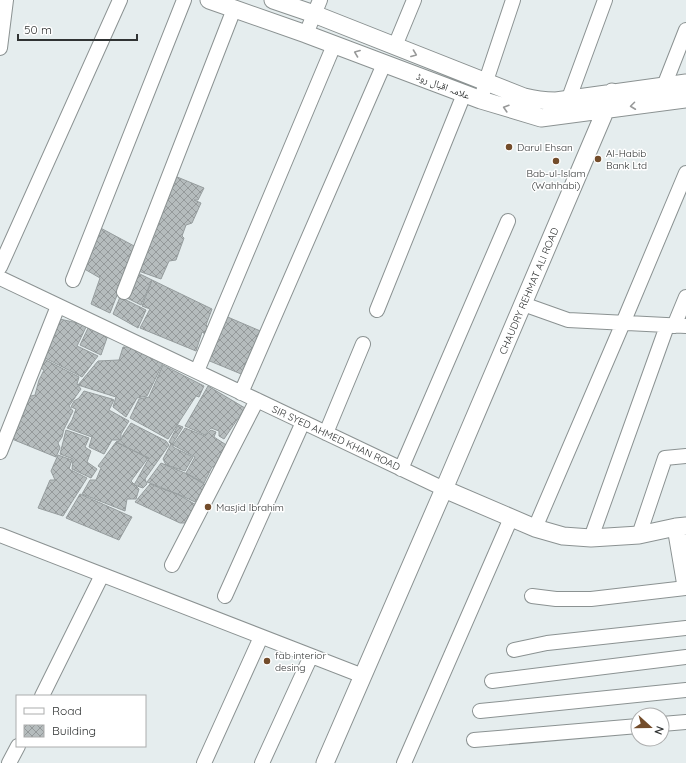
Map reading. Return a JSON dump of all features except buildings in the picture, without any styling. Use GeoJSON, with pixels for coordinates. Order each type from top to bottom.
{"type":"FeatureCollection","features":[{"type":"Feature","properties":{"kind":"street"},"geometry":{"type":"LineString","coordinates":[[0,48],[6,0]]}},
{"type":"Feature","properties":{"kind":"street"},"geometry":{"type":"LineString","coordinates":[[0,267],[120,0]]}},
{"type":"Feature","properties":{"kind":"street"},"geometry":{"type":"LineString","coordinates":[[73,280],[184,0]]}},
{"type":"Feature","properties":{"kind":"street","name":"علامہ اقبال روڈ"},"geometry":{"type":"LineString","coordinates":[[209,0],[334,44],[464,94],[540,118],[686,99]]}},
{"type":"Feature","properties":{"kind":"street","name":"علامہ اقبال روڈ"},"geometry":{"type":"LineString","coordinates":[[273,0],[317,7],[395,46],[524,97],[536,100],[546,101],[686,82]]}},
{"type":"Feature","properties":{"kind":"street"},"geometry":{"type":"LineString","coordinates":[[395,46],[414,0]]}},
{"type":"Feature","properties":{"kind":"street"},"geometry":{"type":"LineString","coordinates":[[482,100],[486,81],[513,0]]}},
{"type":"Feature","properties":{"kind":"street"},"geometry":{"type":"LineString","coordinates":[[562,115],[604,0]]}},
{"type":"Feature","properties":{"kind":"street"},"geometry":{"type":"LineString","coordinates":[[306,34],[317,7]]}},
{"type":"Feature","properties":{"kind":"street"},"geometry":{"type":"LineString","coordinates":[[124,292],[234,9]]}},
{"type":"Feature","properties":{"kind":"street"},"geometry":{"type":"LineString","coordinates":[[660,103],[664,86],[686,30]]}},
{"type":"Feature","properties":{"kind":"street"},"geometry":{"type":"LineString","coordinates":[[197,371],[334,44]]}},
{"type":"Feature","properties":{"kind":"street"},"geometry":{"type":"LineString","coordinates":[[241,393],[384,64]]}},
{"type":"Feature","properties":{"kind":"street","name":"CHAUDRY REHMAT ALI ROAD"},"geometry":{"type":"LineString","coordinates":[[325,763],[444,489],[612,92]]}},
{"type":"Feature","properties":{"kind":"street"},"geometry":{"type":"LineString","coordinates":[[377,310],[464,94]]}},
{"type":"Feature","properties":{"kind":"street"},"geometry":{"type":"LineString","coordinates":[[535,528],[624,323],[686,173]]}},
{"type":"Feature","properties":{"kind":"street"},"geometry":{"type":"LineString","coordinates":[[401,469],[508,221]]}},
{"type":"Feature","properties":{"kind":"street","name":"SIR SYED AHMED KHAN ROAD"},"geometry":{"type":"LineString","coordinates":[[0,278],[401,469],[535,528],[563,536],[591,538],[639,535],[681,527]]}},
{"type":"Feature","properties":{"kind":"street"},"geometry":{"type":"LineString","coordinates":[[591,538],[676,326],[686,297]]}},
{"type":"Feature","properties":{"kind":"street"},"geometry":{"type":"LineString","coordinates":[[523,304],[568,320],[676,326]]}},
{"type":"Feature","properties":{"kind":"street"},"geometry":{"type":"LineString","coordinates":[[0,452],[58,306]]}},
{"type":"Feature","properties":{"kind":"street"},"geometry":{"type":"LineString","coordinates":[[326,433],[363,344]]}},
{"type":"Feature","properties":{"kind":"street"},"geometry":{"type":"LineString","coordinates":[[172,565],[257,400]]}},
{"type":"Feature","properties":{"kind":"street"},"geometry":{"type":"LineString","coordinates":[[225,596],[303,422]]}},
{"type":"Feature","properties":{"kind":"street"},"geometry":{"type":"LineString","coordinates":[[639,535],[665,458],[686,456]]}},
{"type":"Feature","properties":{"kind":"street"},"geometry":{"type":"LineString","coordinates":[[404,763],[511,518]]}},
{"type":"Feature","properties":{"kind":"street"},"geometry":{"type":"LineString","coordinates":[[532,596],[556,599],[591,599],[686,587],[681,527]]}},
{"type":"Feature","properties":{"kind":"street"},"geometry":{"type":"LineString","coordinates":[[0,535],[363,676]]}},
{"type":"Feature","properties":{"kind":"street"},"geometry":{"type":"LineString","coordinates":[[42,695],[102,575]]}},
{"type":"Feature","properties":{"kind":"street"},"geometry":{"type":"LineString","coordinates":[[514,650],[547,643],[686,628]]}},
{"type":"Feature","properties":{"kind":"street"},"geometry":{"type":"LineString","coordinates":[[204,763],[261,637]]}},
{"type":"Feature","properties":{"kind":"street"},"geometry":{"type":"LineString","coordinates":[[262,763],[311,656]]}},
{"type":"Feature","properties":{"kind":"street"},"geometry":{"type":"LineString","coordinates":[[492,681],[686,657]]}},
{"type":"Feature","properties":{"kind":"street"},"geometry":{"type":"LineString","coordinates":[[480,711],[686,690]]}},
{"type":"Feature","properties":{"kind":"street"},"geometry":{"type":"LineString","coordinates":[[670,723],[686,722]]}},
{"type":"Feature","properties":{"kind":"street"},"geometry":{"type":"LineString","coordinates":[[474,740],[630,727]]}},
{"type":"Feature","properties":{"kind":"street"},"geometry":{"type":"LineString","coordinates":[[9,763],[17,747]]}},
{"type":"Feature","properties":{"kind":"place","name":"Darul Ehsan"},"geometry":{"type":"Point","coordinates":[509,147]}},
{"type":"Feature","properties":{"kind":"place","name":"Al-Habib Bank Ltd"},"geometry":{"type":"Point","coordinates":[598,159]}},
{"type":"Feature","properties":{"kind":"place","name":"Bab-ul-Islam (Wahhabi)"},"geometry":{"type":"Point","coordinates":[556,161]}},
{"type":"Feature","properties":{"kind":"place","name":"Masjid Ibrahim"},"geometry":{"type":"Point","coordinates":[208,507]}},
{"type":"Feature","properties":{"kind":"place","name":"fab interior desing"},"geometry":{"type":"Point","coordinates":[267,661]}}]}
